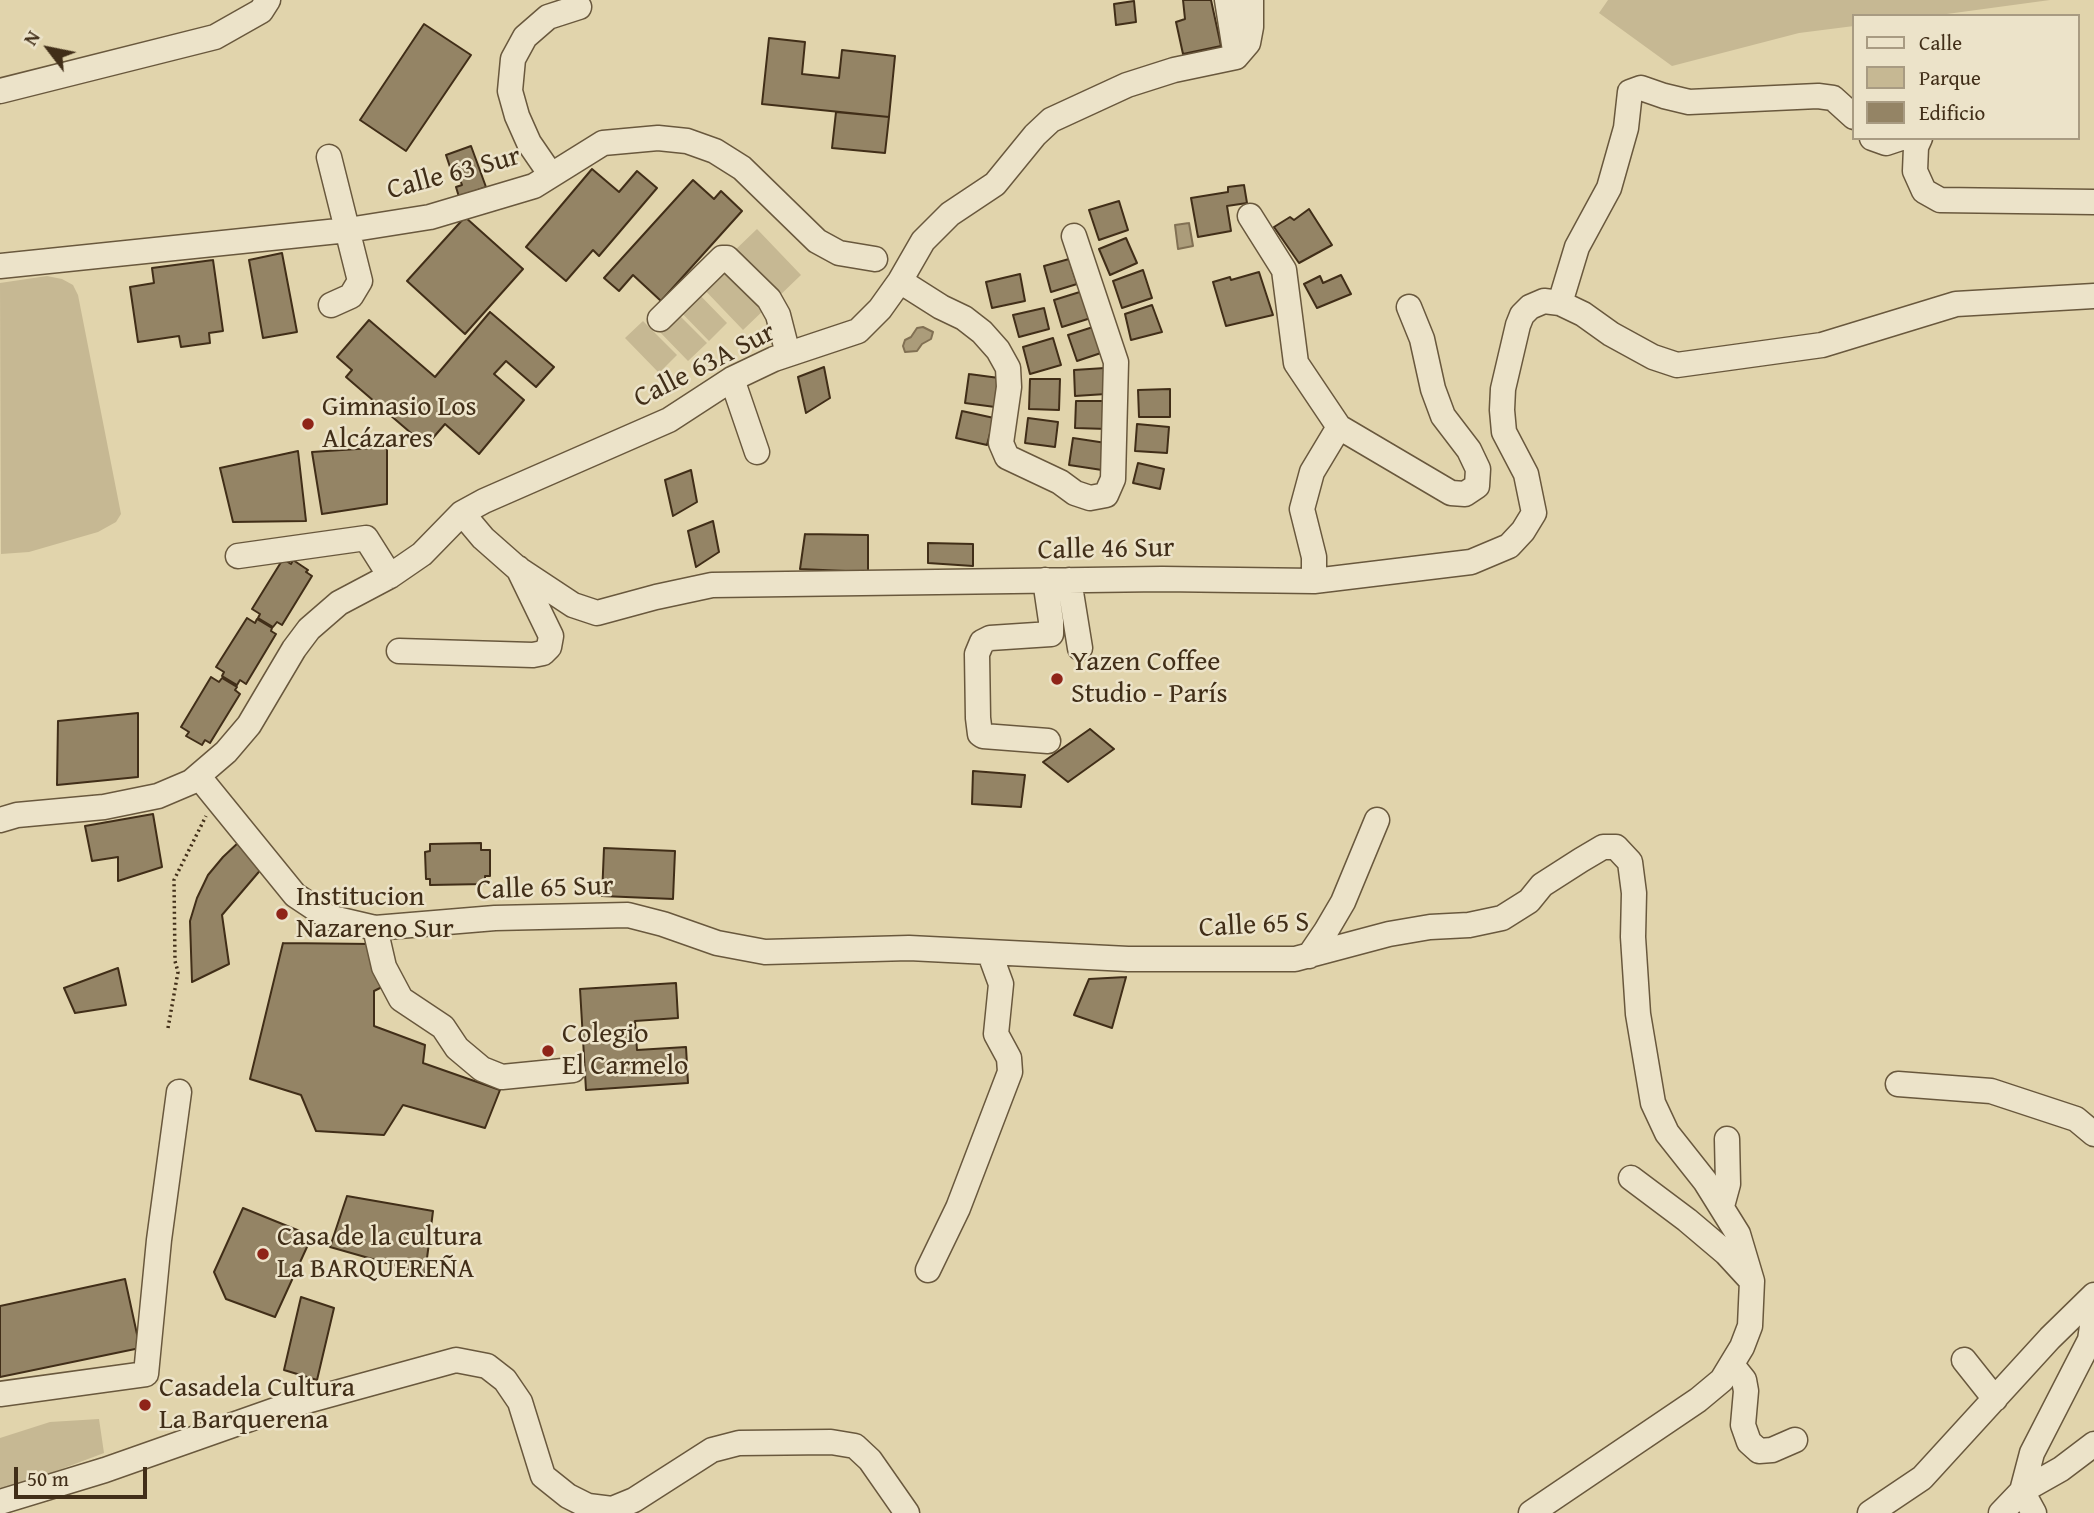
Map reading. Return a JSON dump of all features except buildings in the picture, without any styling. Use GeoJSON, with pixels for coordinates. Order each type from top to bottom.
{"type":"FeatureCollection","features":[{"type":"Feature","properties":{"kind":"street"},"geometry":{"type":"LineString","coordinates":[[0,91],[215,37],[261,11],[268,0]]}},
{"type":"Feature","properties":{"kind":"street"},"geometry":{"type":"LineString","coordinates":[[1227,0],[1227,59]]}},
{"type":"Feature","properties":{"kind":"street"},"geometry":{"type":"LineString","coordinates":[[1227,59],[1248,43],[1251,0]]}},
{"type":"Feature","properties":{"kind":"street"},"geometry":{"type":"LineString","coordinates":[[551,176],[529,143],[517,116],[510,91],[513,59],[526,37],[548,18],[579,7]]}},
{"type":"Feature","properties":{"kind":"street","name":"Calle 63A Sur"},"geometry":{"type":"LineString","coordinates":[[463,513],[535,477],[669,420],[732,379],[788,354],[858,331],[880,309],[923,241],[950,214],[995,184],[1035,135],[1051,120],[1127,85],[1227,59]]}},
{"type":"Feature","properties":{"kind":"street"},"geometry":{"type":"LineString","coordinates":[[1853,116],[1833,98],[1818,96],[1689,102],[1641,88],[1630,92],[1626,128],[1609,188],[1577,247],[1552,302],[1584,314],[1611,334],[1653,357],[1677,365],[1822,345],[1956,304],[2094,296]]}},
{"type":"Feature","properties":{"kind":"street","name":"Calle 63 Sur"},"geometry":{"type":"LineString","coordinates":[[0,266],[348,230],[430,217],[534,186],[603,143],[658,138],[687,141],[715,151],[742,168],[817,241],[839,253],[875,259]]}},
{"type":"Feature","properties":{"kind":"street"},"geometry":{"type":"LineString","coordinates":[[1878,140],[1886,143],[1895,140]]}},
{"type":"Feature","properties":{"kind":"street"},"geometry":{"type":"LineString","coordinates":[[1919,140],[1914,172],[1924,191],[1940,200],[2094,202]]}},
{"type":"Feature","properties":{"kind":"street"},"geometry":{"type":"LineString","coordinates":[[329,157],[360,281],[351,296],[331,305]]}},
{"type":"Feature","properties":{"kind":"street"},"geometry":{"type":"LineString","coordinates":[[1250,216],[1284,270],[1296,363],[1339,427],[1451,492],[1465,494],[1477,486],[1478,469],[1469,450],[1443,416],[1433,389],[1422,339],[1409,307]]}},
{"type":"Feature","properties":{"kind":"street"},"geometry":{"type":"LineString","coordinates":[[900,281],[964,318],[982,332],[998,350],[1008,368],[1009,387],[1001,443],[1007,457],[1060,482],[1075,493],[1090,498],[1106,495],[1113,479],[1116,362],[1074,236]]}},
{"type":"Feature","properties":{"kind":"street"},"geometry":{"type":"LineString","coordinates":[[660,318],[722,258],[727,258],[769,299],[778,315],[788,354]]}},
{"type":"Feature","properties":{"kind":"street","name":"Calle 46 Sur"},"geometry":{"type":"LineString","coordinates":[[463,513],[483,538],[517,568],[573,605],[597,613],[712,585],[1162,579],[1314,581],[1471,562],[1509,546],[1523,531],[1534,513],[1526,474],[1504,432],[1503,389],[1522,315],[1530,307],[1552,302]]}},
{"type":"Feature","properties":{"kind":"street"},"geometry":{"type":"LineString","coordinates":[[732,379],[757,452]]}},
{"type":"Feature","properties":{"kind":"street"},"geometry":{"type":"LineString","coordinates":[[1314,581],[1314,557],[1302,509],[1312,472],[1339,427]]}},
{"type":"Feature","properties":{"kind":"street"},"geometry":{"type":"LineString","coordinates":[[0,820],[17,815],[104,807],[158,796],[195,780],[226,752],[249,725],[294,649],[309,629],[339,603],[390,576],[422,554],[463,513]]}},
{"type":"Feature","properties":{"kind":"street"},"geometry":{"type":"LineString","coordinates":[[238,556],[366,538],[390,576]]}},
{"type":"Feature","properties":{"kind":"street"},"geometry":{"type":"LineString","coordinates":[[399,651],[533,655],[543,653],[549,647],[551,636],[517,568]]}},
{"type":"Feature","properties":{"kind":"street"},"geometry":{"type":"LineString","coordinates":[[1057,580],[1080,648]]}},
{"type":"Feature","properties":{"kind":"street"},"geometry":{"type":"LineString","coordinates":[[1048,741],[980,734],[977,654],[982,642],[990,638],[1051,634],[1057,580]]}},
{"type":"Feature","properties":{"kind":"street","name":"Calle 65 Sur"},"geometry":{"type":"LineString","coordinates":[[195,780],[295,895],[328,917],[375,928],[402,928],[495,918],[628,915],[717,943],[765,953],[909,948],[953,951]]}},
{"type":"Feature","properties":{"kind":"street"},"geometry":{"type":"LineString","coordinates":[[1309,956],[1343,902],[1377,820]]}},
{"type":"Feature","properties":{"kind":"street","name":"Calle 65 S"},"geometry":{"type":"LineString","coordinates":[[953,951],[1128,959],[1295,959],[1390,934],[1430,927],[1469,925],[1502,918],[1529,901],[1542,885],[1602,847],[1616,847],[1630,862],[1634,893],[1633,937],[1638,1014],[1653,1103],[1672,1141],[1705,1181],[1743,1245],[1752,1281],[1750,1326],[1742,1347],[1722,1380],[1698,1400],[1531,1513]]}},
{"type":"Feature","properties":{"kind":"street"},"geometry":{"type":"LineString","coordinates":[[375,928],[384,967],[401,999],[443,1027],[457,1048],[482,1069],[502,1077],[573,1069]]}},
{"type":"Feature","properties":{"kind":"street"},"geometry":{"type":"LineString","coordinates":[[928,1270],[958,1208],[1010,1072],[1009,1058],[996,1034],[1001,984],[990,954]]}},
{"type":"Feature","properties":{"kind":"street"},"geometry":{"type":"LineString","coordinates":[[1898,1084],[1991,1091],[2076,1119],[2094,1134]]}},
{"type":"Feature","properties":{"kind":"street"},"geometry":{"type":"LineString","coordinates":[[0,1394],[146,1374],[159,1240],[179,1092]]}},
{"type":"Feature","properties":{"kind":"street"},"geometry":{"type":"LineString","coordinates":[[1722,1206],[1728,1184],[1727,1139]]}},
{"type":"Feature","properties":{"kind":"street"},"geometry":{"type":"LineString","coordinates":[[1631,1178],[1697,1228],[1726,1253],[1752,1281]]}},
{"type":"Feature","properties":{"kind":"street"},"geometry":{"type":"LineString","coordinates":[[1870,1513],[1923,1478],[2050,1338],[2094,1295]]}},
{"type":"Feature","properties":{"kind":"street"},"geometry":{"type":"LineString","coordinates":[[2034,1513],[2022,1491],[2032,1453],[2090,1340],[2094,1313]]}},
{"type":"Feature","properties":{"kind":"street"},"geometry":{"type":"LineString","coordinates":[[0,1502],[105,1470],[281,1408],[456,1360],[487,1366],[505,1380],[520,1402],[543,1476],[568,1496],[588,1506],[612,1509],[634,1500],[712,1450],[739,1443],[831,1442],[855,1446],[907,1513]]}},
{"type":"Feature","properties":{"kind":"street"},"geometry":{"type":"LineString","coordinates":[[1964,1360],[1994,1399]]}},
{"type":"Feature","properties":{"kind":"street"},"geometry":{"type":"LineString","coordinates":[[1732,1365],[1744,1380],[1746,1391],[1743,1425],[1749,1442],[1759,1451],[1772,1450],[1795,1440]]}},
{"type":"Feature","properties":{"kind":"street"},"geometry":{"type":"LineString","coordinates":[[2001,1513],[2022,1491],[2061,1469],[2094,1444]]}},
{"type":"Feature","properties":{"kind":"path"},"geometry":{"type":"LineString","coordinates":[[168,1028],[178,972],[175,961],[174,880],[206,817],[195,780]]}},
{"type":"Feature","properties":{"kind":"green space"},"geometry":{"type":"Polygon","coordinates":[[[1608,0],[2050,0],[1947,14],[1853,14],[1853,26],[1799,33],[1672,66],[1599,13],[1608,0]]]}},
{"type":"Feature","properties":{"kind":"green space"},"geometry":{"type":"Polygon","coordinates":[[[757,229],[801,275],[776,299],[732,253],[757,229]]]}},
{"type":"Feature","properties":{"kind":"green space"},"geometry":{"type":"Polygon","coordinates":[[[724,260],[768,306],[743,330],[699,284],[724,260]]]}},
{"type":"Feature","properties":{"kind":"green space"},"geometry":{"type":"Polygon","coordinates":[[[47,276],[73,285],[78,295],[121,514],[116,522],[98,532],[29,552],[1,554],[0,283],[47,276]]]}},
{"type":"Feature","properties":{"kind":"green space"},"geometry":{"type":"Polygon","coordinates":[[[694,289],[727,323],[709,341],[676,307],[694,289]]]}},
{"type":"Feature","properties":{"kind":"green space"},"geometry":{"type":"Polygon","coordinates":[[[673,309],[707,343],[688,361],[655,327],[673,309]]]}},
{"type":"Feature","properties":{"kind":"green space"},"geometry":{"type":"Polygon","coordinates":[[[643,321],[677,355],[659,373],[625,338],[643,321]]]}},
{"type":"Feature","properties":{"kind":"green space"},"geometry":{"type":"Polygon","coordinates":[[[99,1419],[104,1453],[0,1492],[0,1438],[50,1422],[99,1419]]]}},
{"type":"Feature","properties":{"kind":"shaded area"},"geometry":{"type":"Polygon","coordinates":[[[1189,223],[1193,246],[1178,249],[1175,225],[1189,223]]]}},
{"type":"Feature","properties":{"kind":"shaded area"},"geometry":{"type":"Polygon","coordinates":[[[923,327],[933,332],[931,339],[917,351],[905,352],[905,340],[911,337],[917,328],[923,327]]]}},
{"type":"Feature","properties":{"kind":"place","name":"Gimnasio Los Alcázares"},"geometry":{"type":"Point","coordinates":[308,424]}},
{"type":"Feature","properties":{"kind":"place","name":"Yazen Coffee Studio - París"},"geometry":{"type":"Point","coordinates":[1057,679]}},
{"type":"Feature","properties":{"kind":"place","name":"Institucion Nazareno Sur"},"geometry":{"type":"Point","coordinates":[282,914]}},
{"type":"Feature","properties":{"kind":"place","name":"Colegio El Carmelo"},"geometry":{"type":"Point","coordinates":[548,1051]}},
{"type":"Feature","properties":{"kind":"place","name":"Casa de la cultura La BARQUEREÑA"},"geometry":{"type":"Point","coordinates":[263,1254]}},
{"type":"Feature","properties":{"kind":"place","name":"Casadela Cultura La Barquerena"},"geometry":{"type":"Point","coordinates":[145,1405]}}]}
